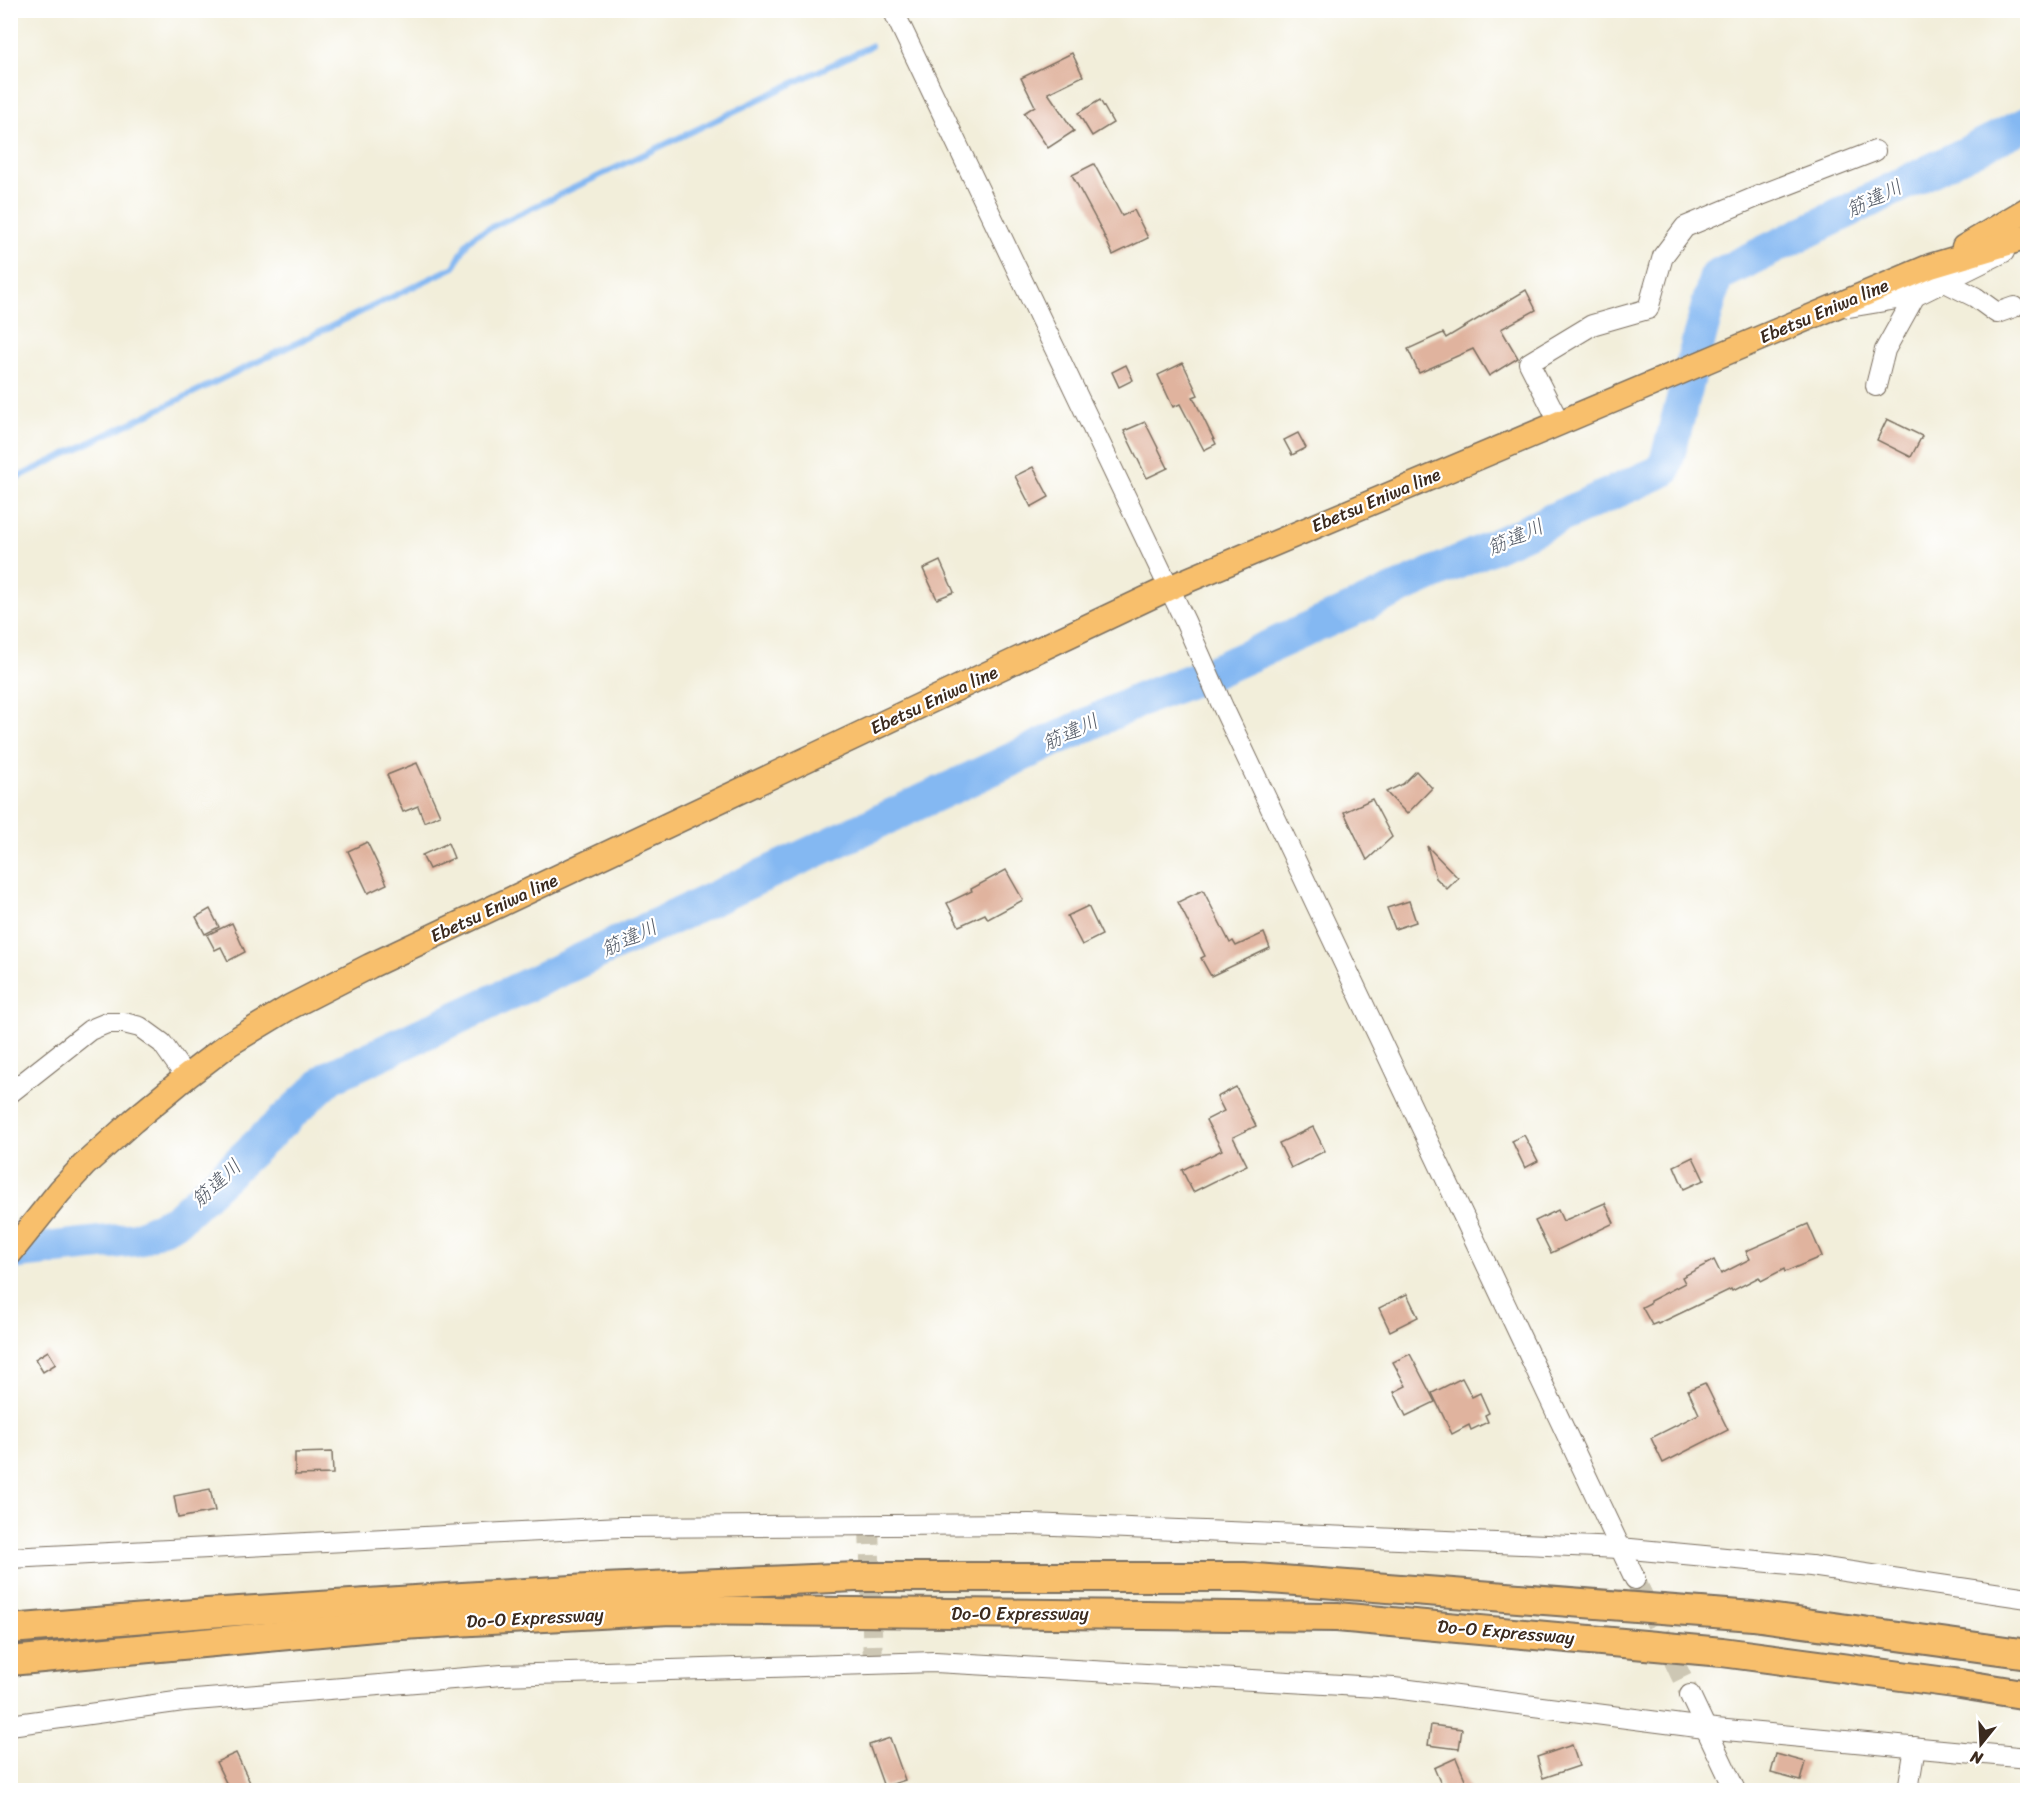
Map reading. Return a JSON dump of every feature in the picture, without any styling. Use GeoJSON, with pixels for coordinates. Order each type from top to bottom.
{"type":"FeatureCollection","features":[{"type":"Feature","properties":{"kind":"highway","name":"Do-O Expressway"},"geometry":{"type":"LineString","coordinates":[[10,1629],[207,1613],[638,1586],[856,1577],[1244,1577],[1753,1616],[2028,1654]]}},
{"type":"Feature","properties":{"kind":"highway","name":"Do-O Expressway"},"geometry":{"type":"LineString","coordinates":[[10,1661],[385,1626],[670,1610],[1337,1617],[1722,1652],[2028,1695]]}},
{"type":"Feature","properties":{"kind":"main road","name":"Ebetsu Eniwa line"},"geometry":{"type":"LineString","coordinates":[[1938,274],[2028,209]]}},
{"type":"Feature","properties":{"kind":"main road","name":"Ebetsu Eniwa line"},"geometry":{"type":"LineString","coordinates":[[10,1252],[84,1165],[186,1077],[229,1044],[290,1007],[370,966],[1168,588],[1823,311],[1938,274],[2028,238]]}},
{"type":"Feature","properties":{"kind":"street"},"geometry":{"type":"LineString","coordinates":[[893,10],[1185,621],[1222,705],[1635,1579]]}},
{"type":"Feature","properties":{"kind":"street"},"geometry":{"type":"LineString","coordinates":[[1559,422],[1529,363],[1592,325],[1648,309],[1663,256],[1685,227],[1875,151]]}},
{"type":"Feature","properties":{"kind":"street"},"geometry":{"type":"LineString","coordinates":[[1876,386],[1885,350],[1915,296],[1938,274],[1997,313],[2014,307]]}},
{"type":"Feature","properties":{"kind":"street"},"geometry":{"type":"LineString","coordinates":[[1823,311],[1915,296]]}},
{"type":"Feature","properties":{"kind":"street"},"geometry":{"type":"LineString","coordinates":[[10,1093],[90,1030],[107,1023],[124,1023],[140,1027],[162,1043],[186,1077]]}},
{"type":"Feature","properties":{"kind":"street"},"geometry":{"type":"LineString","coordinates":[[10,1558],[621,1527],[1030,1524],[1620,1548],[1811,1566],[2028,1598]]}},
{"type":"Feature","properties":{"kind":"street"},"geometry":{"type":"LineString","coordinates":[[10,1725],[183,1701],[502,1676],[934,1662],[1394,1688],[1705,1728],[2028,1758]]}},
{"type":"Feature","properties":{"kind":"street"},"geometry":{"type":"LineString","coordinates":[[1690,1695],[1735,1791]]}},
{"type":"Feature","properties":{"kind":"street"},"geometry":{"type":"LineString","coordinates":[[1908,1791],[1915,1747]]}},
{"type":"Feature","properties":{"kind":"building"},"geometry":{"type":"Polygon","coordinates":[[[1072,53],[1083,76],[1048,93],[1074,131],[1048,148],[1024,113],[1035,106],[1021,78],[1072,53]]]}},
{"type":"Feature","properties":{"kind":"building"},"geometry":{"type":"Polygon","coordinates":[[[1100,100],[1113,123],[1092,136],[1078,113],[1100,100]]]}},
{"type":"Feature","properties":{"kind":"building"},"geometry":{"type":"Polygon","coordinates":[[[1094,164],[1122,216],[1134,210],[1148,238],[1113,255],[1072,175],[1094,164]]]}},
{"type":"Feature","properties":{"kind":"building"},"geometry":{"type":"Polygon","coordinates":[[[1526,290],[1536,310],[1501,329],[1518,358],[1489,376],[1473,349],[1419,373],[1408,349],[1443,333],[1446,338],[1526,290]]]}},
{"type":"Feature","properties":{"kind":"building"},"geometry":{"type":"Polygon","coordinates":[[[1183,363],[1198,395],[1193,397],[1216,444],[1204,450],[1180,404],[1173,407],[1158,375],[1183,363]]]}},
{"type":"Feature","properties":{"kind":"building"},"geometry":{"type":"Polygon","coordinates":[[[1126,365],[1133,380],[1119,387],[1112,372],[1126,365]]]}},
{"type":"Feature","properties":{"kind":"building"},"geometry":{"type":"Polygon","coordinates":[[[1887,419],[1922,436],[1911,457],[1877,440],[1887,419]]]}},
{"type":"Feature","properties":{"kind":"building"},"geometry":{"type":"Polygon","coordinates":[[[1145,422],[1168,468],[1147,478],[1124,431],[1145,422]]]}},
{"type":"Feature","properties":{"kind":"building"},"geometry":{"type":"Polygon","coordinates":[[[1298,433],[1306,448],[1292,455],[1284,440],[1298,433]]]}},
{"type":"Feature","properties":{"kind":"building"},"geometry":{"type":"Polygon","coordinates":[[[1033,467],[1049,497],[1031,507],[1015,476],[1033,467]]]}},
{"type":"Feature","properties":{"kind":"building"},"geometry":{"type":"Polygon","coordinates":[[[940,561],[954,592],[937,599],[923,569],[940,561]]]}},
{"type":"Feature","properties":{"kind":"building"},"geometry":{"type":"Polygon","coordinates":[[[417,763],[440,815],[424,822],[418,806],[403,812],[387,775],[417,763]]]}},
{"type":"Feature","properties":{"kind":"building"},"geometry":{"type":"Polygon","coordinates":[[[1416,771],[1432,788],[1407,814],[1386,792],[1403,784],[1416,771]]]}},
{"type":"Feature","properties":{"kind":"building"},"geometry":{"type":"Polygon","coordinates":[[[1372,799],[1392,837],[1367,860],[1344,812],[1372,799]]]}},
{"type":"Feature","properties":{"kind":"building"},"geometry":{"type":"Polygon","coordinates":[[[367,842],[387,884],[368,893],[348,851],[367,842]]]}},
{"type":"Feature","properties":{"kind":"building"},"geometry":{"type":"Polygon","coordinates":[[[448,843],[454,858],[429,869],[422,855],[448,843]]]}},
{"type":"Feature","properties":{"kind":"building"},"geometry":{"type":"Polygon","coordinates":[[[1427,846],[1458,878],[1447,889],[1436,878],[1427,846]]]}},
{"type":"Feature","properties":{"kind":"building"},"geometry":{"type":"Polygon","coordinates":[[[1006,870],[1023,900],[988,919],[985,914],[959,926],[947,903],[1006,870]]]}},
{"type":"Feature","properties":{"kind":"building"},"geometry":{"type":"Polygon","coordinates":[[[1203,890],[1230,943],[1233,941],[1236,946],[1264,933],[1270,948],[1211,976],[1201,958],[1205,956],[1178,902],[1203,890]]]}},
{"type":"Feature","properties":{"kind":"building"},"geometry":{"type":"Polygon","coordinates":[[[1409,901],[1416,922],[1395,929],[1387,908],[1409,901]]]}},
{"type":"Feature","properties":{"kind":"building"},"geometry":{"type":"Polygon","coordinates":[[[1088,906],[1102,935],[1082,945],[1067,916],[1088,906]]]}},
{"type":"Feature","properties":{"kind":"building"},"geometry":{"type":"Polygon","coordinates":[[[210,909],[219,927],[205,934],[196,917],[210,909]]]}},
{"type":"Feature","properties":{"kind":"building"},"geometry":{"type":"Polygon","coordinates":[[[232,923],[245,952],[228,961],[221,947],[215,950],[207,935],[232,923]]]}},
{"type":"Feature","properties":{"kind":"building"},"geometry":{"type":"Polygon","coordinates":[[[1236,1087],[1256,1126],[1233,1137],[1247,1165],[1193,1192],[1182,1170],[1222,1150],[1206,1120],[1224,1111],[1217,1097],[1236,1087]]]}},
{"type":"Feature","properties":{"kind":"building"},"geometry":{"type":"Polygon","coordinates":[[[1313,1127],[1325,1151],[1291,1168],[1279,1143],[1313,1127]]]}},
{"type":"Feature","properties":{"kind":"building"},"geometry":{"type":"Polygon","coordinates":[[[1524,1135],[1538,1161],[1525,1168],[1512,1141],[1524,1135]]]}},
{"type":"Feature","properties":{"kind":"building"},"geometry":{"type":"Polygon","coordinates":[[[1693,1157],[1704,1180],[1684,1189],[1674,1166],[1693,1157]]]}},
{"type":"Feature","properties":{"kind":"building"},"geometry":{"type":"Polygon","coordinates":[[[1605,1203],[1614,1223],[1551,1253],[1535,1221],[1558,1210],[1563,1221],[1605,1203]]]}},
{"type":"Feature","properties":{"kind":"building"},"geometry":{"type":"Polygon","coordinates":[[[1808,1224],[1822,1256],[1785,1272],[1784,1269],[1761,1281],[1759,1277],[1652,1325],[1642,1307],[1685,1283],[1682,1277],[1714,1260],[1721,1274],[1750,1259],[1746,1251],[1808,1224]]]}},
{"type":"Feature","properties":{"kind":"building"},"geometry":{"type":"Polygon","coordinates":[[[1407,1294],[1418,1317],[1390,1331],[1379,1308],[1407,1294]]]}},
{"type":"Feature","properties":{"kind":"building"},"geometry":{"type":"Polygon","coordinates":[[[48,1351],[56,1364],[43,1372],[35,1359],[48,1351]]]}},
{"type":"Feature","properties":{"kind":"building"},"geometry":{"type":"Polygon","coordinates":[[[1410,1354],[1435,1402],[1406,1416],[1394,1392],[1406,1386],[1393,1362],[1410,1354]]]}},
{"type":"Feature","properties":{"kind":"building"},"geometry":{"type":"Polygon","coordinates":[[[1462,1378],[1472,1397],[1480,1393],[1489,1413],[1485,1415],[1488,1422],[1471,1430],[1469,1425],[1452,1434],[1432,1393],[1462,1378]]]}},
{"type":"Feature","properties":{"kind":"building"},"geometry":{"type":"Polygon","coordinates":[[[1705,1383],[1728,1430],[1663,1463],[1651,1438],[1699,1414],[1688,1390],[1705,1383]]]}},
{"type":"Feature","properties":{"kind":"building"},"geometry":{"type":"Polygon","coordinates":[[[332,1452],[333,1474],[295,1475],[295,1453],[332,1452]]]}},
{"type":"Feature","properties":{"kind":"building"},"geometry":{"type":"Polygon","coordinates":[[[210,1489],[215,1511],[178,1518],[174,1496],[210,1489]]]}},
{"type":"Feature","properties":{"kind":"building"},"geometry":{"type":"Polygon","coordinates":[[[1431,1725],[1462,1729],[1459,1749],[1428,1745],[1431,1725]]]}},
{"type":"Feature","properties":{"kind":"building"},"geometry":{"type":"Polygon","coordinates":[[[890,1738],[905,1780],[884,1787],[869,1745],[890,1738]]]}},
{"type":"Feature","properties":{"kind":"building"},"geometry":{"type":"Polygon","coordinates":[[[1572,1745],[1579,1766],[1543,1778],[1537,1757],[1572,1745]]]}},
{"type":"Feature","properties":{"kind":"building"},"geometry":{"type":"Polygon","coordinates":[[[236,1753],[254,1791],[230,1791],[216,1762],[236,1753]]]}},
{"type":"Feature","properties":{"kind":"building"},"geometry":{"type":"Polygon","coordinates":[[[1776,1754],[1806,1762],[1801,1781],[1771,1773],[1776,1754]]]}},
{"type":"Feature","properties":{"kind":"building"},"geometry":{"type":"Polygon","coordinates":[[[1456,1758],[1470,1791],[1444,1791],[1434,1768],[1456,1758]]]}},
{"type":"Feature","properties":{"kind":"waterway"},"geometry":{"type":"LineString","coordinates":[[928,19],[946,10]]}},
{"type":"Feature","properties":{"kind":"waterway"},"geometry":{"type":"LineString","coordinates":[[10,481],[454,267],[467,243],[475,235],[871,46]]}},
{"type":"Feature","properties":{"kind":"waterway","name":"筋違川"},"geometry":{"type":"LineString","coordinates":[[10,1253],[137,1239],[177,1220],[330,1077],[1142,699],[1208,674],[1664,470],[1716,276],[2028,123]]}},
{"type":"Feature","properties":{"kind":"tunnel"},"geometry":{"type":"LineString","coordinates":[[869,1525],[873,1664]]}},
{"type":"Feature","properties":{"kind":"tunnel"},"geometry":{"type":"LineString","coordinates":[[1635,1579],[1690,1695]]}}]}
